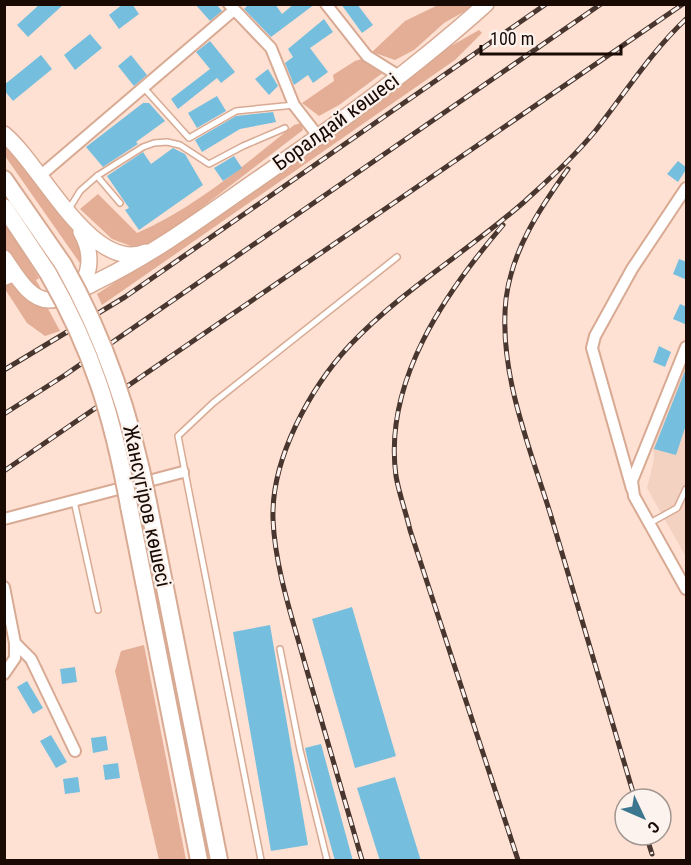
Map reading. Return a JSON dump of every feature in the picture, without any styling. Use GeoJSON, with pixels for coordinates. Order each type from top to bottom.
{"type":"FeatureCollection","features":[{"type":"Feature","properties":{"kind":"main road","name":"Боралдай көшесі"},"geometry":{"type":"LineString","coordinates":[[180,234],[399,76],[486,4]]}},
{"type":"Feature","properties":{"kind":"main road"},"geometry":{"type":"LineString","coordinates":[[4,134],[92,238],[116,253],[143,254],[180,234]]}},
{"type":"Feature","properties":{"kind":"main road","name":"Жансүгіров көшесі"},"geometry":{"type":"LineString","coordinates":[[4,179],[63,264],[91,314],[113,366],[134,436],[219,861]]}},
{"type":"Feature","properties":{"kind":"main road","name":"Жансүгіров көшесі"},"geometry":{"type":"LineString","coordinates":[[4,207],[48,273],[74,320],[98,377],[115,433],[199,861]]}},
{"type":"Feature","properties":{"kind":"main road"},"geometry":{"type":"LineString","coordinates":[[69,210],[86,241],[89,259],[85,278],[72,293]]}},
{"type":"Feature","properties":{"kind":"main road"},"geometry":{"type":"LineString","coordinates":[[4,258],[11,278],[39,298],[55,300],[132,264],[180,234]]}},
{"type":"Feature","properties":{"kind":"street"},"geometry":{"type":"LineString","coordinates":[[326,4],[367,56],[399,76]]}},
{"type":"Feature","properties":{"kind":"street"},"geometry":{"type":"LineString","coordinates":[[41,175],[144,88],[231,7],[271,48],[294,105],[318,136]]}},
{"type":"Feature","properties":{"kind":"street"},"geometry":{"type":"LineString","coordinates":[[687,189],[632,269],[595,336],[592,348],[632,489],[687,590]]}},
{"type":"Feature","properties":{"kind":"street"},"geometry":{"type":"LineString","coordinates":[[632,489],[632,481],[687,347]]}},
{"type":"Feature","properties":{"kind":"street"},"geometry":{"type":"LineString","coordinates":[[4,519],[183,472]]}},
{"type":"Feature","properties":{"kind":"street"},"geometry":{"type":"LineString","coordinates":[[4,587],[15,643],[15,658],[4,674]]}},
{"type":"Feature","properties":{"kind":"street"},"geometry":{"type":"LineString","coordinates":[[15,643],[32,658],[75,752]]}},
{"type":"Feature","properties":{"kind":"lane"},"geometry":{"type":"LineString","coordinates":[[144,88],[189,138],[236,111],[294,105]]}},
{"type":"Feature","properties":{"kind":"lane"},"geometry":{"type":"LineString","coordinates":[[69,210],[80,191],[97,176],[142,147],[167,142],[180,145],[209,165],[243,146],[285,128]]}},
{"type":"Feature","properties":{"kind":"lane"},"geometry":{"type":"LineString","coordinates":[[97,176],[120,203]]}},
{"type":"Feature","properties":{"kind":"lane"},"geometry":{"type":"LineString","coordinates":[[261,861],[177,440],[181,432],[398,256]]}},
{"type":"Feature","properties":{"kind":"lane"},"geometry":{"type":"LineString","coordinates":[[650,523],[677,508],[687,489]]}},
{"type":"Feature","properties":{"kind":"lane"},"geometry":{"type":"LineString","coordinates":[[74,501],[98,610]]}},
{"type":"Feature","properties":{"kind":"lane"},"geometry":{"type":"LineString","coordinates":[[280,649],[300,750],[327,861]]}},
{"type":"Feature","properties":{"kind":"shaded area"},"geometry":{"type":"Polygon","coordinates":[[[438,5],[476,5],[444,23],[414,50],[395,60],[372,52],[405,21],[438,5]]]}},
{"type":"Feature","properties":{"kind":"shaded area"},"geometry":{"type":"Polygon","coordinates":[[[479,30],[482,33],[455,60],[102,305],[97,294],[197,229],[444,50],[479,30]]]}},
{"type":"Feature","properties":{"kind":"shaded area"},"geometry":{"type":"Polygon","coordinates":[[[365,58],[384,72],[339,105],[319,116],[302,103],[334,81],[333,75],[355,61],[365,58]]]}},
{"type":"Feature","properties":{"kind":"shaded area"},"geometry":{"type":"Polygon","coordinates":[[[301,123],[303,130],[175,228],[139,249],[112,239],[80,209],[98,194],[137,233],[159,223],[199,198],[294,125],[301,123]]]}},
{"type":"Feature","properties":{"kind":"shaded area"},"geometry":{"type":"Polygon","coordinates":[[[4,143],[56,199],[82,244],[84,269],[5,156],[4,143]]]}},
{"type":"Feature","properties":{"kind":"shaded area"},"geometry":{"type":"Polygon","coordinates":[[[4,222],[39,278],[36,280],[45,296],[25,282],[5,249],[4,222]]]}},
{"type":"Feature","properties":{"kind":"shaded area"},"geometry":{"type":"Polygon","coordinates":[[[16,281],[46,305],[60,331],[45,336],[27,323],[5,289],[4,284],[16,281]]]}},
{"type":"Feature","properties":{"kind":"shaded area"},"geometry":{"type":"Polygon","coordinates":[[[686,359],[686,557],[647,488],[654,459],[653,448],[686,359]]]}},
{"type":"Feature","properties":{"kind":"shaded area"},"geometry":{"type":"Polygon","coordinates":[[[144,645],[186,860],[159,860],[115,671],[121,651],[144,645]]]}},
{"type":"Feature","properties":{"kind":"building"},"geometry":{"type":"Polygon","coordinates":[[[40,4],[64,4],[28,37],[17,25],[40,4]]]}},
{"type":"Feature","properties":{"kind":"building"},"geometry":{"type":"Polygon","coordinates":[[[123,4],[132,4],[139,14],[119,29],[109,15],[123,4]]]}},
{"type":"Feature","properties":{"kind":"building"},"geometry":{"type":"Polygon","coordinates":[[[195,4],[216,4],[222,11],[210,21],[195,4]]]}},
{"type":"Feature","properties":{"kind":"building"},"geometry":{"type":"Polygon","coordinates":[[[249,4],[275,4],[282,14],[294,4],[315,4],[271,37],[244,9],[249,4]]]}},
{"type":"Feature","properties":{"kind":"building"},"geometry":{"type":"Polygon","coordinates":[[[341,4],[357,4],[373,25],[362,33],[341,4]]]}},
{"type":"Feature","properties":{"kind":"building"},"geometry":{"type":"Polygon","coordinates":[[[324,19],[333,32],[310,48],[328,72],[313,83],[308,75],[294,85],[285,63],[293,57],[288,49],[324,19]]]}},
{"type":"Feature","properties":{"kind":"building"},"geometry":{"type":"Polygon","coordinates":[[[90,34],[102,48],[75,70],[64,55],[90,34]]]}},
{"type":"Feature","properties":{"kind":"building"},"geometry":{"type":"Polygon","coordinates":[[[210,41],[235,72],[221,83],[217,78],[178,109],[171,99],[210,69],[196,52],[210,41]]]}},
{"type":"Feature","properties":{"kind":"building"},"geometry":{"type":"Polygon","coordinates":[[[41,55],[52,69],[13,101],[4,90],[4,85],[41,55]]]}},
{"type":"Feature","properties":{"kind":"building"},"geometry":{"type":"Polygon","coordinates":[[[131,55],[147,75],[134,86],[118,66],[131,55]]]}},
{"type":"Feature","properties":{"kind":"building"},"geometry":{"type":"Polygon","coordinates":[[[268,69],[278,86],[269,95],[255,79],[268,69]]]}},
{"type":"Feature","properties":{"kind":"building"},"geometry":{"type":"Polygon","coordinates":[[[217,96],[226,111],[197,128],[188,113],[217,96]]]}},
{"type":"Feature","properties":{"kind":"building"},"geometry":{"type":"Polygon","coordinates":[[[143,103],[149,103],[165,121],[136,142],[138,144],[103,167],[86,147],[143,103]]]}},
{"type":"Feature","properties":{"kind":"building"},"geometry":{"type":"Polygon","coordinates":[[[273,112],[276,122],[240,129],[202,152],[195,140],[236,116],[273,112]]]}},
{"type":"Feature","properties":{"kind":"building"},"geometry":{"type":"Polygon","coordinates":[[[173,148],[185,154],[203,185],[139,230],[125,210],[129,208],[107,176],[143,152],[151,164],[173,148]]]}},
{"type":"Feature","properties":{"kind":"building"},"geometry":{"type":"Polygon","coordinates":[[[234,156],[242,168],[223,181],[214,168],[234,156]]]}},
{"type":"Feature","properties":{"kind":"building"},"geometry":{"type":"Polygon","coordinates":[[[678,161],[687,168],[678,182],[667,174],[678,161]]]}},
{"type":"Feature","properties":{"kind":"building"},"geometry":{"type":"Polygon","coordinates":[[[679,259],[687,262],[687,280],[673,274],[679,259]]]}},
{"type":"Feature","properties":{"kind":"building"},"geometry":{"type":"Polygon","coordinates":[[[680,304],[687,307],[687,325],[673,319],[680,304]]]}},
{"type":"Feature","properties":{"kind":"building"},"geometry":{"type":"Polygon","coordinates":[[[659,346],[671,352],[665,367],[653,362],[659,346]]]}},
{"type":"Feature","properties":{"kind":"building"},"geometry":{"type":"Polygon","coordinates":[[[687,366],[687,422],[676,455],[654,449],[687,366]]]}},
{"type":"Feature","properties":{"kind":"building"},"geometry":{"type":"Polygon","coordinates":[[[352,607],[396,756],[355,768],[312,619],[352,607]]]}},
{"type":"Feature","properties":{"kind":"building"},"geometry":{"type":"Polygon","coordinates":[[[270,625],[308,845],[271,851],[233,632],[270,625]]]}},
{"type":"Feature","properties":{"kind":"building"},"geometry":{"type":"Polygon","coordinates":[[[75,667],[77,682],[62,684],[60,669],[75,667]]]}},
{"type":"Feature","properties":{"kind":"building"},"geometry":{"type":"Polygon","coordinates":[[[27,681],[43,708],[33,714],[17,687],[27,681]]]}},
{"type":"Feature","properties":{"kind":"building"},"geometry":{"type":"Polygon","coordinates":[[[51,735],[67,762],[56,768],[40,741],[51,735]]]}},
{"type":"Feature","properties":{"kind":"building"},"geometry":{"type":"Polygon","coordinates":[[[106,736],[108,750],[93,753],[91,738],[106,736]]]}},
{"type":"Feature","properties":{"kind":"building"},"geometry":{"type":"Polygon","coordinates":[[[321,744],[353,861],[335,861],[310,770],[305,748],[321,744]]]}},
{"type":"Feature","properties":{"kind":"building"},"geometry":{"type":"Polygon","coordinates":[[[118,763],[120,778],[105,780],[103,765],[118,763]]]}},
{"type":"Feature","properties":{"kind":"building"},"geometry":{"type":"Polygon","coordinates":[[[78,777],[80,792],[65,794],[63,779],[78,777]]]}},
{"type":"Feature","properties":{"kind":"building"},"geometry":{"type":"Polygon","coordinates":[[[395,777],[421,861],[380,861],[357,788],[395,777]]]}},
{"type":"Feature","properties":{"kind":"railway"},"geometry":{"type":"LineString","coordinates":[[4,370],[125,297],[546,4]]}},
{"type":"Feature","properties":{"kind":"railway"},"geometry":{"type":"LineString","coordinates":[[4,414],[65,375],[601,4]]}},
{"type":"Feature","properties":{"kind":"railway"},"geometry":{"type":"LineString","coordinates":[[4,471],[683,4]]}},
{"type":"Feature","properties":{"kind":"railway"},"geometry":{"type":"LineString","coordinates":[[362,860],[290,610],[277,556],[273,519],[274,496],[286,449],[308,403],[335,362],[350,345],[391,306],[502,220],[561,168],[596,130],[650,59],[686,19]]}},
{"type":"Feature","properties":{"kind":"railway"},"geometry":{"type":"LineString","coordinates":[[568,169],[538,214],[514,264],[506,299],[507,354],[511,382],[525,437],[551,516],[631,787]]}},
{"type":"Feature","properties":{"kind":"railway"},"geometry":{"type":"LineString","coordinates":[[503,225],[460,280],[423,341],[409,373],[399,407],[394,441],[396,476],[410,530],[518,860]]}},
{"type":"Feature","properties":{"kind":"railway"},"geometry":{"type":"LineString","coordinates":[[650,847],[652,854]]}}]}
